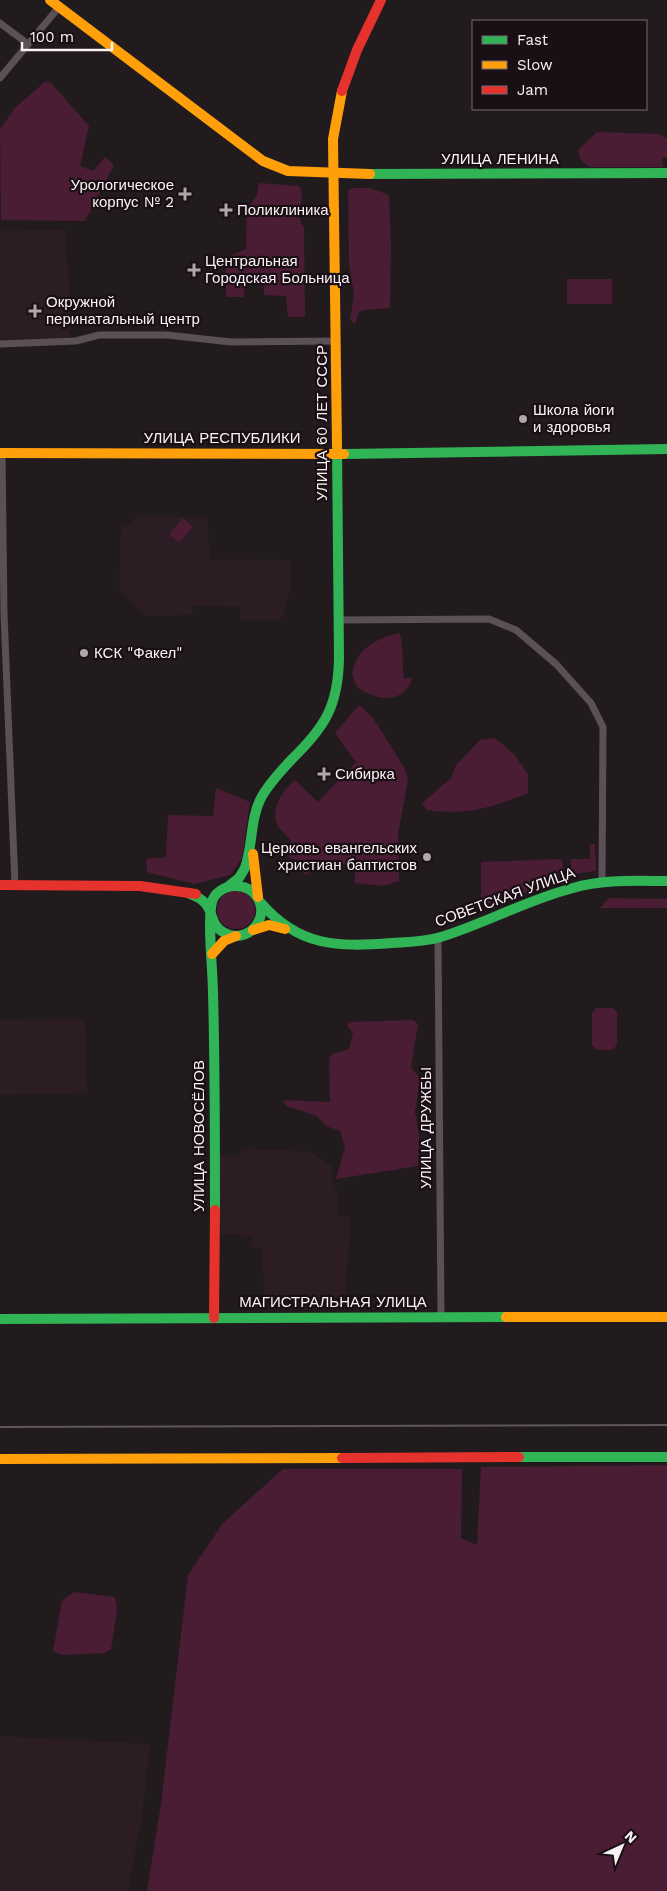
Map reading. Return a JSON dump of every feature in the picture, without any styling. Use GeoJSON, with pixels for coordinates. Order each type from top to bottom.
{"type":"FeatureCollection","features":[{"type":"Feature","properties":{"kind":"main road","name":"УЛИЦА 60 ЛЕТ СССР"},"geometry":{"type":"LineString","coordinates":[[252,840],[256,812],[267,788],[328,717],[339,676],[335,122],[342,93],[354,58],[381,0]]}},
{"type":"Feature","properties":{"kind":"main road","name":"УЛИЦА ЛЕНИНА"},"geometry":{"type":"LineString","coordinates":[[55,3],[263,162],[288,171],[334,174],[667,173]]}},
{"type":"Feature","properties":{"kind":"main road","name":"УЛИЦА РЕСПУБЛИКИ"},"geometry":{"type":"LineString","coordinates":[[1,453],[337,454],[667,449]]}},
{"type":"Feature","properties":{"kind":"main road"},"geometry":{"type":"LineString","coordinates":[[0,885],[140,886],[209,895],[230,886],[244,872],[252,840]]}},
{"type":"Feature","properties":{"kind":"main road"},"geometry":{"type":"LineString","coordinates":[[190,894],[204,900],[210,908],[218,929],[228,934],[244,934],[260,920],[252,840]]}},
{"type":"Feature","properties":{"kind":"main road","name":"СОВЕТСКАЯ УЛИЦА"},"geometry":{"type":"LineString","coordinates":[[295,933],[312,940],[338,946],[360,946],[438,938],[560,892],[602,882],[667,881]]}},
{"type":"Feature","properties":{"kind":"main road"},"geometry":{"type":"LineString","coordinates":[[230,886],[246,887],[274,918],[295,933]]}},
{"type":"Feature","properties":{"kind":"main road"},"geometry":{"type":"LineString","coordinates":[[211,914],[212,901],[219,891]]}},
{"type":"Feature","properties":{"kind":"main road","name":"УЛИЦА НОВОСЁЛОВ"},"geometry":{"type":"LineString","coordinates":[[211,914],[214,1318]]}},
{"type":"Feature","properties":{"kind":"main road"},"geometry":{"type":"LineString","coordinates":[[212,954],[224,941],[269,926],[295,933]]}},
{"type":"Feature","properties":{"kind":"main road","name":"МАГИСТРАЛЬНАЯ УЛИЦА"},"geometry":{"type":"LineString","coordinates":[[0,1319],[667,1316]]}},
{"type":"Feature","properties":{"kind":"main road"},"geometry":{"type":"LineString","coordinates":[[0,1459],[667,1457]]}},
{"type":"Feature","properties":{"kind":"street"},"geometry":{"type":"LineString","coordinates":[[0,78],[28,44],[55,3]]}},
{"type":"Feature","properties":{"kind":"street"},"geometry":{"type":"LineString","coordinates":[[0,23],[28,44]]}},
{"type":"Feature","properties":{"kind":"street"},"geometry":{"type":"LineString","coordinates":[[0,344],[70,341],[99,336],[147,335],[178,335],[231,342],[336,341]]}},
{"type":"Feature","properties":{"kind":"street"},"geometry":{"type":"LineString","coordinates":[[1,453],[4,614],[15,885]]}},
{"type":"Feature","properties":{"kind":"street"},"geometry":{"type":"LineString","coordinates":[[339,620],[489,619],[516,630],[556,664],[591,703],[602,726],[602,882]]}},
{"type":"Feature","properties":{"kind":"street","name":"УЛИЦА ДРУЖБЫ"},"geometry":{"type":"LineString","coordinates":[[438,938],[441,1317]]}},
{"type":"Feature","properties":{"kind":"shaded area"},"geometry":{"type":"Polygon","coordinates":[[[46,81],[52,84],[89,126],[80,166],[93,171],[105,157],[114,165],[85,221],[1,220],[0,129],[15,108],[46,81]]]}},
{"type":"Feature","properties":{"kind":"shaded area"},"geometry":{"type":"Polygon","coordinates":[[[597,132],[659,134],[667,139],[667,157],[662,158],[663,167],[590,167],[580,159],[578,150],[597,132]]]}},
{"type":"Feature","properties":{"kind":"shaded area"},"geometry":{"type":"Polygon","coordinates":[[[259,183],[299,186],[301,191],[299,216],[304,228],[305,317],[288,317],[286,296],[264,295],[264,277],[244,278],[244,297],[226,297],[226,258],[246,249],[247,209],[257,195],[259,183]]]}},
{"type":"Feature","properties":{"kind":"shaded area"},"geometry":{"type":"Polygon","coordinates":[[[353,188],[370,188],[389,195],[391,248],[390,308],[364,310],[358,313],[355,324],[350,320],[354,294],[349,264],[348,191],[353,188]]]}},
{"type":"Feature","properties":{"kind":"shaded area","name":"Окружной перинатальный центр"},"geometry":{"type":"Polygon","coordinates":[[[65,230],[69,284],[69,338],[0,340],[0,231],[65,230]]]}},
{"type":"Feature","properties":{"kind":"shaded area"},"geometry":{"type":"Polygon","coordinates":[[[567,279],[612,279],[612,304],[567,304],[567,279]]]}},
{"type":"Feature","properties":{"kind":"shaded area"},"geometry":{"type":"Polygon","coordinates":[[[137,516],[207,517],[210,559],[291,560],[291,592],[287,597],[286,607],[281,620],[240,620],[240,607],[193,606],[192,615],[145,616],[119,590],[121,525],[129,525],[137,516]]]}},
{"type":"Feature","properties":{"kind":"shaded area"},"geometry":{"type":"Polygon","coordinates":[[[183,518],[193,527],[179,543],[169,534],[183,518]]]}},
{"type":"Feature","properties":{"kind":"shaded area"},"geometry":{"type":"Polygon","coordinates":[[[399,633],[402,642],[404,678],[412,678],[409,686],[404,692],[390,698],[382,698],[366,693],[356,684],[352,674],[354,665],[368,646],[382,638],[399,633]]]}},
{"type":"Feature","properties":{"kind":"shaded area"},"geometry":{"type":"Polygon","coordinates":[[[359,705],[373,718],[405,769],[408,779],[398,835],[399,881],[383,886],[355,883],[355,864],[317,865],[312,867],[308,874],[304,874],[298,862],[289,857],[291,841],[278,826],[275,813],[282,795],[295,780],[318,802],[356,762],[335,733],[359,705]]]}},
{"type":"Feature","properties":{"kind":"shaded area"},"geometry":{"type":"Polygon","coordinates":[[[495,738],[514,754],[528,774],[528,793],[479,809],[454,812],[427,810],[422,803],[451,778],[456,765],[480,740],[495,738]]]}},
{"type":"Feature","properties":{"kind":"shaded area"},"geometry":{"type":"Polygon","coordinates":[[[216,788],[250,802],[242,858],[230,875],[194,884],[147,872],[146,859],[166,857],[168,815],[213,816],[216,788]]]}},
{"type":"Feature","properties":{"kind":"shaded area"},"geometry":{"type":"Polygon","coordinates":[[[590,844],[595,844],[596,871],[571,874],[571,859],[590,859],[590,844]]]}},
{"type":"Feature","properties":{"kind":"shaded area"},"geometry":{"type":"Polygon","coordinates":[[[562,859],[563,875],[536,883],[528,892],[500,902],[481,904],[481,862],[562,859]]]}},
{"type":"Feature","properties":{"kind":"shaded area"},"geometry":{"type":"Polygon","coordinates":[[[236,891],[249,897],[255,910],[249,923],[236,929],[223,923],[217,910],[223,897],[236,891]]]}},
{"type":"Feature","properties":{"kind":"shaded area"},"geometry":{"type":"Polygon","coordinates":[[[609,898],[667,899],[667,908],[600,908],[609,898]]]}},
{"type":"Feature","properties":{"kind":"shaded area"},"geometry":{"type":"Polygon","coordinates":[[[596,1008],[612,1008],[617,1012],[617,1045],[612,1050],[597,1050],[592,1045],[592,1013],[596,1008]]]}},
{"type":"Feature","properties":{"kind":"shaded area"},"geometry":{"type":"Polygon","coordinates":[[[85,1019],[87,1093],[0,1095],[0,1020],[85,1019]]]}},
{"type":"Feature","properties":{"kind":"shaded area"},"geometry":{"type":"Polygon","coordinates":[[[413,1020],[418,1024],[411,1067],[420,1079],[415,1112],[419,1135],[418,1166],[336,1179],[345,1147],[340,1131],[326,1126],[317,1116],[289,1107],[283,1103],[285,1100],[330,1102],[329,1058],[333,1054],[349,1049],[353,1032],[347,1026],[349,1022],[413,1020]]]}},
{"type":"Feature","properties":{"kind":"shaded area"},"geometry":{"type":"Polygon","coordinates":[[[241,1148],[311,1152],[332,1166],[333,1183],[338,1192],[337,1216],[351,1217],[345,1297],[264,1297],[262,1249],[251,1247],[252,1236],[220,1234],[220,1157],[241,1155],[241,1148]]]}},
{"type":"Feature","properties":{"kind":"shaded area"},"geometry":{"type":"Polygon","coordinates":[[[667,1465],[667,1891],[147,1891],[161,1804],[188,1575],[223,1523],[283,1469],[462,1469],[461,1538],[477,1545],[481,1467],[667,1465]]]}},
{"type":"Feature","properties":{"kind":"shaded area"},"geometry":{"type":"Polygon","coordinates":[[[74,1592],[115,1597],[117,1610],[111,1649],[105,1653],[62,1655],[53,1651],[62,1601],[74,1592]]]}},
{"type":"Feature","properties":{"kind":"shaded area"},"geometry":{"type":"Polygon","coordinates":[[[0,1736],[150,1744],[142,1817],[128,1891],[0,1891],[0,1736]]]}},
{"type":"Feature","properties":{"kind":"railway"},"geometry":{"type":"LineString","coordinates":[[0,1427],[667,1425]]}},
{"type":"Feature","properties":{"kind":"traffic: fast"},"geometry":{"type":"LineString","coordinates":[[370,174],[667,173]]}},
{"type":"Feature","properties":{"kind":"traffic: fast"},"geometry":{"type":"LineString","coordinates":[[230,885],[239,878],[245,868],[253,823],[261,798],[275,777],[321,726],[328,715],[336,690],[339,659],[337,446]]}},
{"type":"Feature","properties":{"kind":"traffic: fast"},"geometry":{"type":"LineString","coordinates":[[344,454],[667,449]]}},
{"type":"Feature","properties":{"kind":"traffic: fast"},"geometry":{"type":"LineString","coordinates":[[261,903],[275,918],[290,928],[320,941],[354,945],[417,942],[441,937],[539,899],[584,885],[619,881],[667,881]]}},
{"type":"Feature","properties":{"kind":"traffic: fast"},"geometry":{"type":"LineString","coordinates":[[190,894],[200,898],[206,904],[209,909],[212,915],[217,927],[230,935],[238,936],[251,931],[260,919],[261,912],[260,904],[255,894],[242,887],[231,886],[224,889],[215,896],[212,902],[211,911],[210,922],[210,934],[213,984],[215,1210]]}},
{"type":"Feature","properties":{"kind":"traffic: fast"},"geometry":{"type":"LineString","coordinates":[[0,1319],[506,1317]]}},
{"type":"Feature","properties":{"kind":"traffic: fast"},"geometry":{"type":"LineString","coordinates":[[519,1457],[667,1457]]}},
{"type":"Feature","properties":{"kind":"traffic: slow"},"geometry":{"type":"LineString","coordinates":[[50,0],[263,161],[288,171],[370,174]]}},
{"type":"Feature","properties":{"kind":"traffic: slow"},"geometry":{"type":"LineString","coordinates":[[337,446],[333,139],[342,91]]}},
{"type":"Feature","properties":{"kind":"traffic: slow"},"geometry":{"type":"LineString","coordinates":[[0,453],[344,454]]}},
{"type":"Feature","properties":{"kind":"traffic: slow"},"geometry":{"type":"LineString","coordinates":[[253,854],[258,897]]}},
{"type":"Feature","properties":{"kind":"traffic: slow"},"geometry":{"type":"LineString","coordinates":[[253,930],[269,925],[285,929]]}},
{"type":"Feature","properties":{"kind":"traffic: slow"},"geometry":{"type":"LineString","coordinates":[[212,954],[224,941],[236,936]]}},
{"type":"Feature","properties":{"kind":"traffic: slow"},"geometry":{"type":"LineString","coordinates":[[506,1317],[667,1317]]}},
{"type":"Feature","properties":{"kind":"traffic: slow"},"geometry":{"type":"LineString","coordinates":[[0,1459],[342,1458]]}},
{"type":"Feature","properties":{"kind":"traffic: jam"},"geometry":{"type":"LineString","coordinates":[[342,91],[357,50],[381,0]]}},
{"type":"Feature","properties":{"kind":"traffic: jam"},"geometry":{"type":"LineString","coordinates":[[0,885],[140,886],[196,894]]}},
{"type":"Feature","properties":{"kind":"traffic: jam"},"geometry":{"type":"LineString","coordinates":[[214,1318],[215,1210]]}},
{"type":"Feature","properties":{"kind":"traffic: jam"},"geometry":{"type":"LineString","coordinates":[[342,1458],[519,1457]]}},
{"type":"Feature","properties":{"kind":"place","name":"Урологическое корпус № 2"},"geometry":{"type":"Point","coordinates":[185,194]}},
{"type":"Feature","properties":{"kind":"place","name":"Поликлиника"},"geometry":{"type":"Point","coordinates":[226,210]}},
{"type":"Feature","properties":{"kind":"place","name":"Центральная Городская Больница"},"geometry":{"type":"Point","coordinates":[194,270]}},
{"type":"Feature","properties":{"kind":"place","name":"Окружной перинатальный центр"},"geometry":{"type":"Point","coordinates":[35,311]}},
{"type":"Feature","properties":{"kind":"place","name":"Школа йоги и здоровья"},"geometry":{"type":"Point","coordinates":[523,419]}},
{"type":"Feature","properties":{"kind":"place","name":"КСК \"Факел\""},"geometry":{"type":"Point","coordinates":[84,653]}},
{"type":"Feature","properties":{"kind":"place","name":"Сибирка"},"geometry":{"type":"Point","coordinates":[324,774]}},
{"type":"Feature","properties":{"kind":"place","name":"Церковь евангельских христиан баптистов"},"geometry":{"type":"Point","coordinates":[427,857]}}]}
